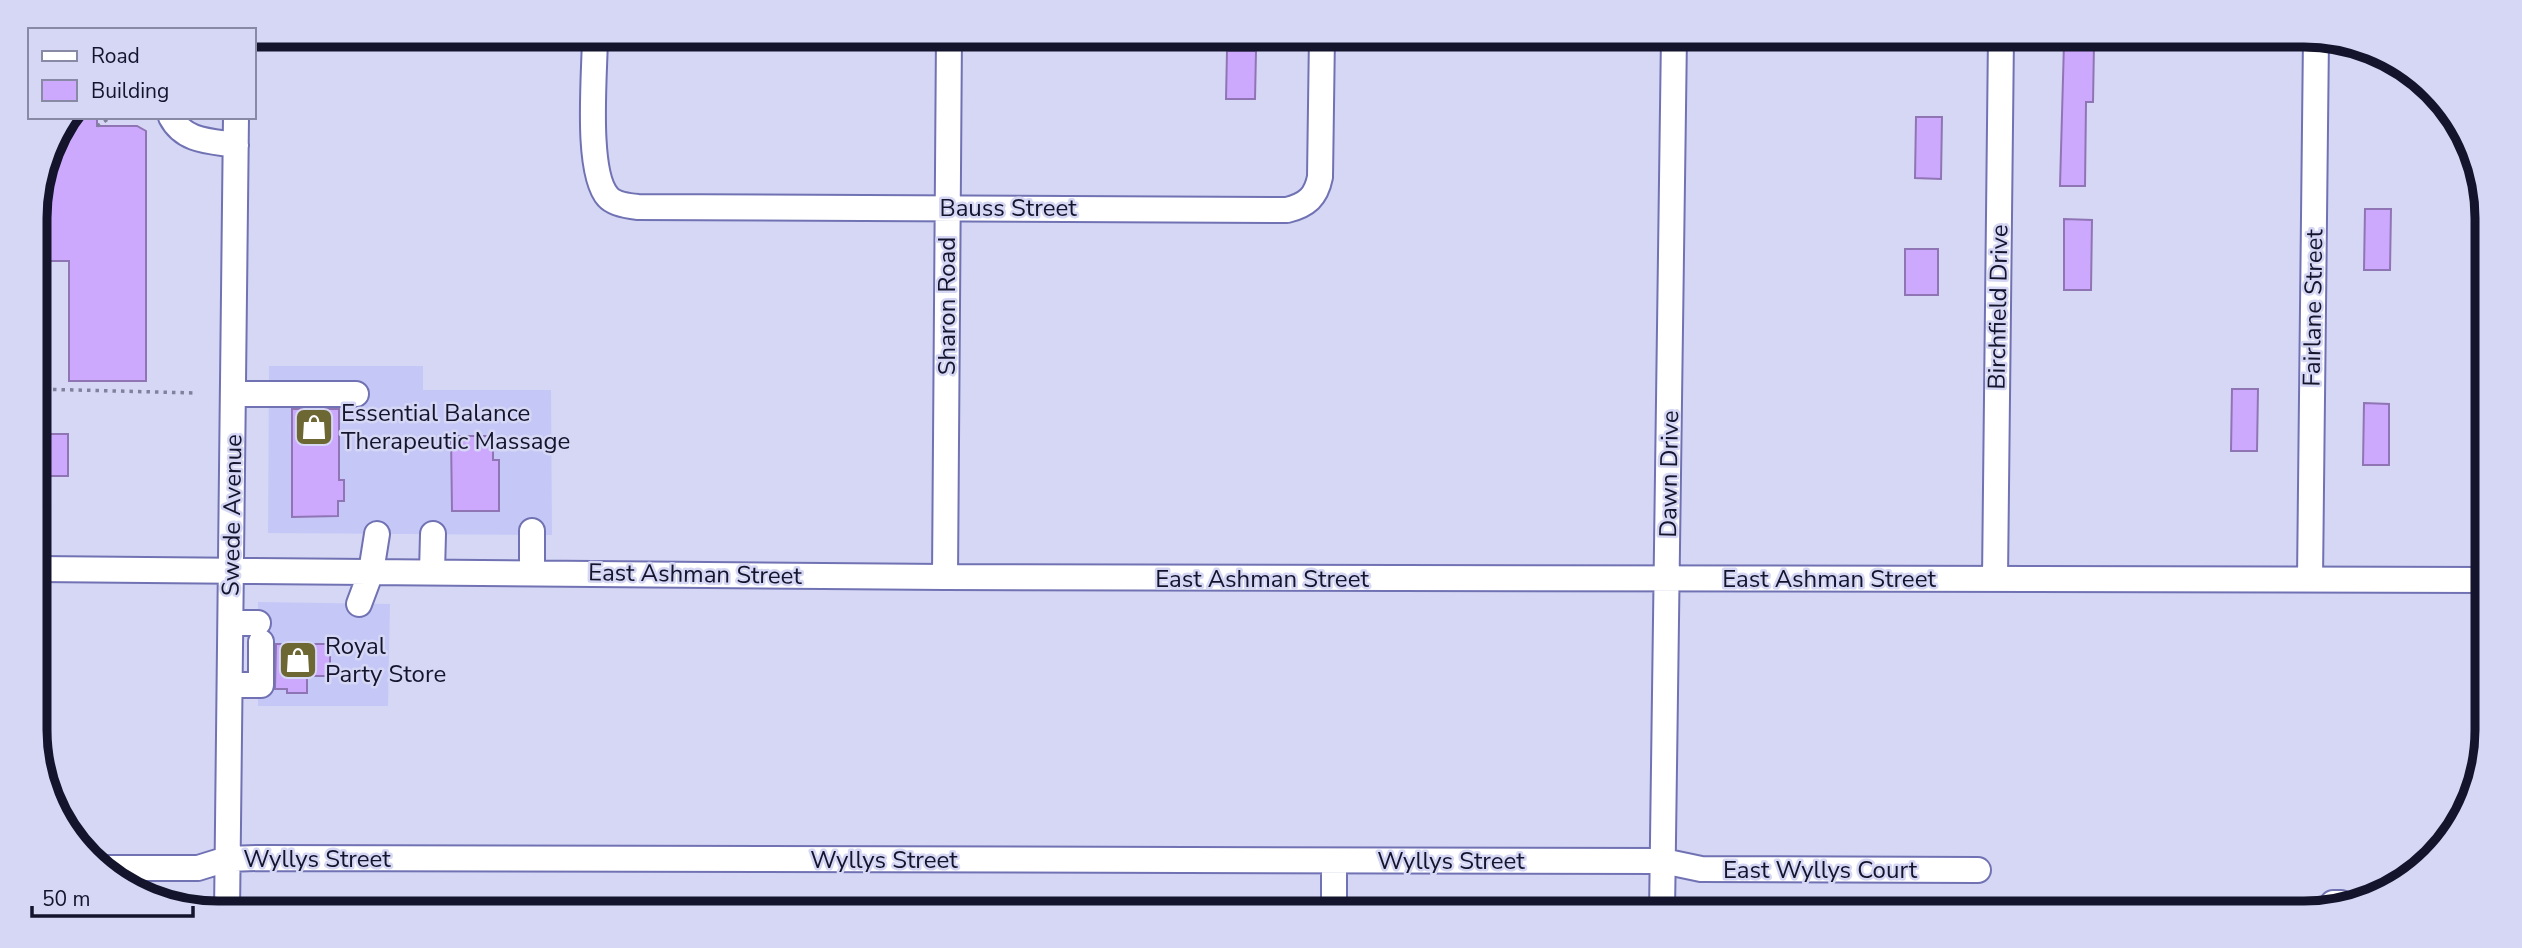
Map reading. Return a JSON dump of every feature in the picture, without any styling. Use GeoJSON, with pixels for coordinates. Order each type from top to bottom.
{"type":"FeatureCollection","features":[{"type":"Feature","properties":{"kind":"street","name":"Bauss Street"},"geometry":{"type":"LineString","coordinates":[[595,48],[594,160],[598,181],[609,198],[638,207],[1287,210],[1309,201],[1317,190],[1320,177],[1322,47]]}},
{"type":"Feature","properties":{"kind":"street","name":"Dawn Drive"},"geometry":{"type":"LineString","coordinates":[[1662,900],[1674,47]]}},
{"type":"Feature","properties":{"kind":"street","name":"Birchfield Drive"},"geometry":{"type":"LineString","coordinates":[[1995,579],[2001,47]]}},
{"type":"Feature","properties":{"kind":"street","name":"Sharon Road"},"geometry":{"type":"LineString","coordinates":[[945,577],[949,48]]}},
{"type":"Feature","properties":{"kind":"street","name":"Fairlane Street"},"geometry":{"type":"LineString","coordinates":[[2310,579],[2316,48]]}},
{"type":"Feature","properties":{"kind":"street"},"geometry":{"type":"LineString","coordinates":[[172,119],[181,133],[236,145]]}},
{"type":"Feature","properties":{"kind":"street","name":"Swede Avenue"},"geometry":{"type":"LineString","coordinates":[[227,901],[236,119]]}},
{"type":"Feature","properties":{"kind":"street"},"geometry":{"type":"LineString","coordinates":[[233,394],[356,394]]}},
{"type":"Feature","properties":{"kind":"street"},"geometry":{"type":"LineString","coordinates":[[532,573],[533,531]]}},
{"type":"Feature","properties":{"kind":"street"},"geometry":{"type":"LineString","coordinates":[[359,604],[371,572],[377,534]]}},
{"type":"Feature","properties":{"kind":"street"},"geometry":{"type":"LineString","coordinates":[[432,572],[433,534]]}},
{"type":"Feature","properties":{"kind":"street","name":"East Ashman Street"},"geometry":{"type":"LineString","coordinates":[[47,569],[945,577],[2475,580]]}},
{"type":"Feature","properties":{"kind":"street"},"geometry":{"type":"LineString","coordinates":[[230,685],[261,685],[260,632],[231,623]]}},
{"type":"Feature","properties":{"kind":"street","name":"Wyllys Street"},"geometry":{"type":"LineString","coordinates":[[118,868],[198,868],[227,859],[1662,860]]}},
{"type":"Feature","properties":{"kind":"street","name":"East Wyllys Court"},"geometry":{"type":"LineString","coordinates":[[1662,860],[1701,869],[1978,870]]}},
{"type":"Feature","properties":{"kind":"street"},"geometry":{"type":"LineString","coordinates":[[1334,861],[1334,900]]}},
{"type":"Feature","properties":{"kind":"path"},"geometry":{"type":"LineString","coordinates":[[97,126],[108,119]]}},
{"type":"Feature","properties":{"kind":"path"},"geometry":{"type":"LineString","coordinates":[[48,338],[49,252]]}},
{"type":"Feature","properties":{"kind":"path"},"geometry":{"type":"LineString","coordinates":[[48,389],[196,393]]}},
{"type":"Feature","properties":{"kind":"shaded area"},"geometry":{"type":"Polygon","coordinates":[[[269,366],[423,366],[423,390],[551,390],[552,535],[268,533],[269,366]]]}},
{"type":"Feature","properties":{"kind":"shaded area"},"geometry":{"type":"Polygon","coordinates":[[[258,602],[390,604],[388,706],[258,706],[258,602]]]}},
{"type":"Feature","properties":{"kind":"building"},"geometry":{"type":"Polygon","coordinates":[[[2064,47],[2094,47],[2093,102],[2086,102],[2085,186],[2060,186],[2064,47]]]}},
{"type":"Feature","properties":{"kind":"building"},"geometry":{"type":"Polygon","coordinates":[[[1227,51],[1256,51],[1255,99],[1226,99],[1227,51]]]}},
{"type":"Feature","properties":{"kind":"building"},"geometry":{"type":"Polygon","coordinates":[[[1916,117],[1942,117],[1941,179],[1915,178],[1916,117]]]}},
{"type":"Feature","properties":{"kind":"building"},"geometry":{"type":"Polygon","coordinates":[[[79,119],[97,119],[97,126],[137,126],[146,131],[146,381],[69,381],[69,261],[48,261],[48,207],[53,174],[70,133],[79,119]]]}},
{"type":"Feature","properties":{"kind":"building"},"geometry":{"type":"Polygon","coordinates":[[[2365,209],[2391,209],[2390,270],[2364,270],[2365,209]]]}},
{"type":"Feature","properties":{"kind":"building"},"geometry":{"type":"Polygon","coordinates":[[[2064,219],[2092,220],[2091,290],[2064,290],[2064,219]]]}},
{"type":"Feature","properties":{"kind":"building"},"geometry":{"type":"Polygon","coordinates":[[[1905,249],[1938,249],[1938,295],[1905,295],[1905,249]]]}},
{"type":"Feature","properties":{"kind":"building"},"geometry":{"type":"Polygon","coordinates":[[[2232,389],[2258,389],[2257,451],[2231,451],[2232,389]]]}},
{"type":"Feature","properties":{"kind":"building"},"geometry":{"type":"Polygon","coordinates":[[[2364,403],[2389,404],[2389,465],[2363,465],[2364,403]]]}},
{"type":"Feature","properties":{"kind":"building"},"geometry":{"type":"Polygon","coordinates":[[[292,409],[339,409],[339,480],[344,480],[344,501],[338,501],[338,516],[292,517],[292,409]]]}},
{"type":"Feature","properties":{"kind":"building"},"geometry":{"type":"Polygon","coordinates":[[[48,434],[68,434],[68,476],[47,476],[48,434]]]}},
{"type":"Feature","properties":{"kind":"building"},"geometry":{"type":"Polygon","coordinates":[[[451,436],[493,436],[493,460],[499,460],[499,511],[452,511],[451,436]]]}},
{"type":"Feature","properties":{"kind":"building","name":"Royal Party Store"},"geometry":{"type":"Polygon","coordinates":[[[276,644],[330,644],[330,676],[307,676],[307,693],[287,693],[287,689],[275,689],[276,644]]]}},
{"type":"Feature","properties":{"kind":"place","name":"Essential Balance Therapeutic Massage"},"geometry":{"type":"Point","coordinates":[314,427]}},
{"type":"Feature","properties":{"kind":"place","name":"Royal Party Store"},"geometry":{"type":"Point","coordinates":[298,660]}}]}
